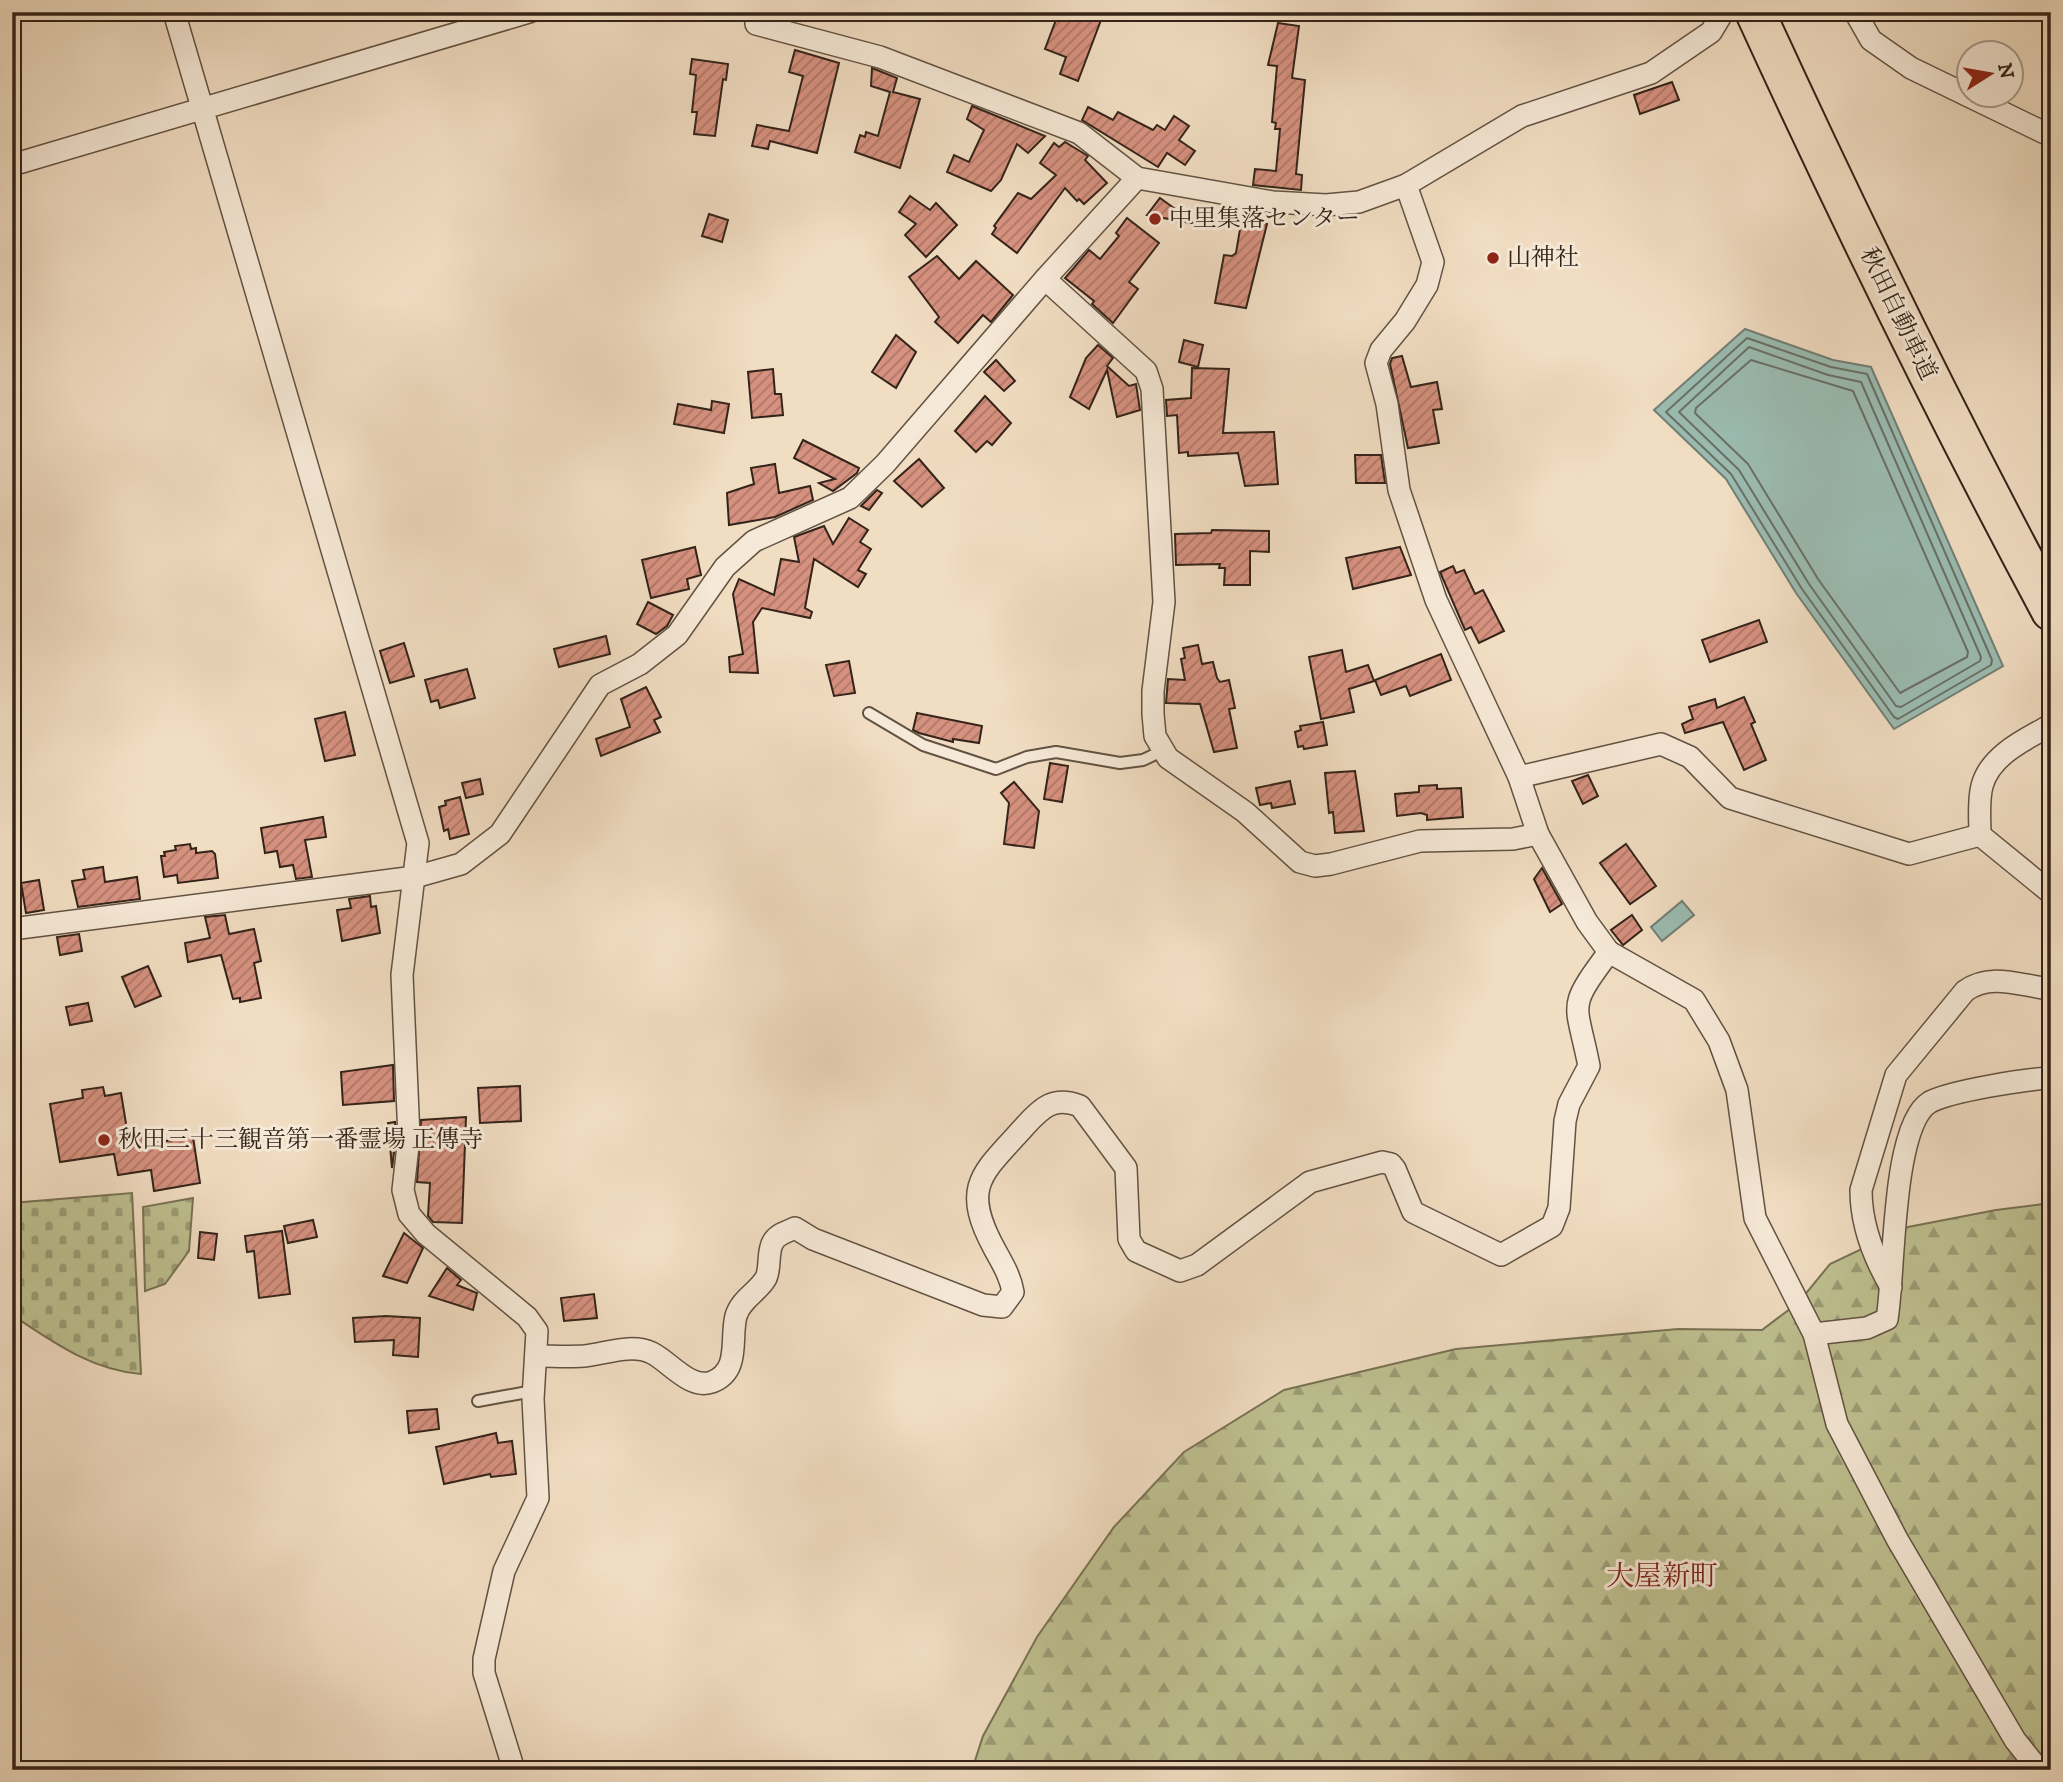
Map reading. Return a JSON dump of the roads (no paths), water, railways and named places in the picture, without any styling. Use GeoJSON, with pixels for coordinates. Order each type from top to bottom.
{"type":"FeatureCollection","features":[{"type":"Feature","properties":{"kind":"highway","name":"秋田自動車道"},"geometry":{"type":"LineString","coordinates":[[1755,12],[1960,441],[2051,611]]}},
{"type":"Feature","properties":{"kind":"street"},"geometry":{"type":"LineString","coordinates":[[174,12],[418,843],[402,975],[409,1137],[403,1190],[409,1214],[426,1234],[527,1317],[537,1331],[533,1391],[538,1498],[504,1571],[484,1659],[484,1673],[513,1770]]}},
{"type":"Feature","properties":{"kind":"street"},"geometry":{"type":"LineString","coordinates":[[12,165],[528,12]]}},
{"type":"Feature","properties":{"kind":"street"},"geometry":{"type":"LineString","coordinates":[[756,12],[756,24],[880,57],[1079,133],[1137,178],[1273,202],[1326,205],[1359,202],[1406,185],[1522,116],[1651,73],[1711,32],[1723,12]]}},
{"type":"Feature","properties":{"kind":"street"},"geometry":{"type":"LineString","coordinates":[[1856,12],[1871,40],[1911,68],[2051,135]]}},
{"type":"Feature","properties":{"kind":"street"},"geometry":{"type":"LineString","coordinates":[[12,929],[415,877],[461,864],[500,834],[600,685],[640,664],[677,635],[725,567],[754,541],[850,498],[885,464],[1045,279],[1137,178]]}},
{"type":"Feature","properties":{"kind":"street"},"geometry":{"type":"LineString","coordinates":[[1406,185],[1433,262],[1427,285],[1405,321],[1381,350],[1376,363],[1387,404],[1399,490],[1436,600],[1519,777],[1538,834],[1587,922],[1609,952],[1694,1000],[1719,1041],[1737,1090],[1755,1218],[1814,1334],[1837,1424],[1897,1539],[2015,1740],[2039,1770]]}},
{"type":"Feature","properties":{"kind":"street"},"geometry":{"type":"LineString","coordinates":[[1045,279],[1146,371],[1152,389],[1164,601],[1153,691],[1153,714],[1155,736],[1168,758],[1245,812],[1300,862],[1315,866],[1420,841],[1513,839],[1538,834]]}},
{"type":"Feature","properties":{"kind":"street"},"geometry":{"type":"LineString","coordinates":[[1980,835],[1982,786],[1991,765],[2023,741],[2051,725]]}},
{"type":"Feature","properties":{"kind":"street"},"geometry":{"type":"LineString","coordinates":[[1519,777],[1661,744],[1690,757],[1730,798],[1909,854],[1980,835]]}},
{"type":"Feature","properties":{"kind":"street"},"geometry":{"type":"LineString","coordinates":[[1980,835],[2051,893]]}},
{"type":"Feature","properties":{"kind":"street"},"geometry":{"type":"LineString","coordinates":[[536,1356],[584,1356],[637,1349],[651,1353],[691,1380],[703,1384],[712,1382],[729,1368],[734,1351],[736,1316],[742,1303],[765,1279],[771,1244],[777,1236],[795,1228],[813,1239],[984,1306],[1003,1307],[1013,1292],[1011,1279],[978,1214],[979,1183],[989,1166],[1040,1109],[1052,1102],[1068,1102],[1080,1106],[1126,1168],[1129,1239],[1136,1251],[1180,1271],[1197,1265],[1310,1182],[1382,1162],[1391,1164],[1395,1169],[1413,1212],[1501,1255],[1552,1226],[1559,1208],[1565,1121],[1569,1104],[1589,1066],[1576,1012],[1577,997],[1609,952]]}},
{"type":"Feature","properties":{"kind":"street"},"geometry":{"type":"LineString","coordinates":[[1891,1287],[1877,1263],[1861,1208],[1861,1190],[1896,1075],[1965,991],[1974,984],[1990,979],[2051,989]]}},
{"type":"Feature","properties":{"kind":"street"},"geometry":{"type":"LineString","coordinates":[[1814,1334],[1867,1328],[1887,1319],[1899,1173],[1914,1124],[1929,1103],[1987,1087],[2051,1078]]}},
{"type":"Feature","properties":{"kind":"lane"},"geometry":{"type":"LineString","coordinates":[[869,713],[923,745],[996,769],[1027,757],[1056,752],[1120,763],[1143,760],[1164,750]]}},
{"type":"Feature","properties":{"kind":"lane"},"geometry":{"type":"LineString","coordinates":[[478,1401],[533,1391]]}},
{"type":"Feature","properties":{"kind":"water"},"geometry":{"type":"Polygon","coordinates":[[[1745,329],[1833,360],[1871,367],[2003,666],[1894,729],[1796,593],[1726,479],[1654,410],[1745,329]]]}},
{"type":"Feature","properties":{"kind":"water"},"geometry":{"type":"Polygon","coordinates":[[[1682,901],[1694,915],[1662,941],[1651,927],[1682,901]]]}},
{"type":"Feature","properties":{"kind":"place","name":"中里集落センター"},"geometry":{"type":"Point","coordinates":[1155,219]}},
{"type":"Feature","properties":{"kind":"place","name":"山神社"},"geometry":{"type":"Point","coordinates":[1493,258]}},
{"type":"Feature","properties":{"kind":"place","name":"秋田三十三観音第一番霊場 正傳寺"},"geometry":{"type":"Point","coordinates":[104,1140]}},
{"type":"Feature","properties":{"kind":"district","name":"大屋新町"},"geometry":{"type":"Point","coordinates":[1662,1576]}}]}
